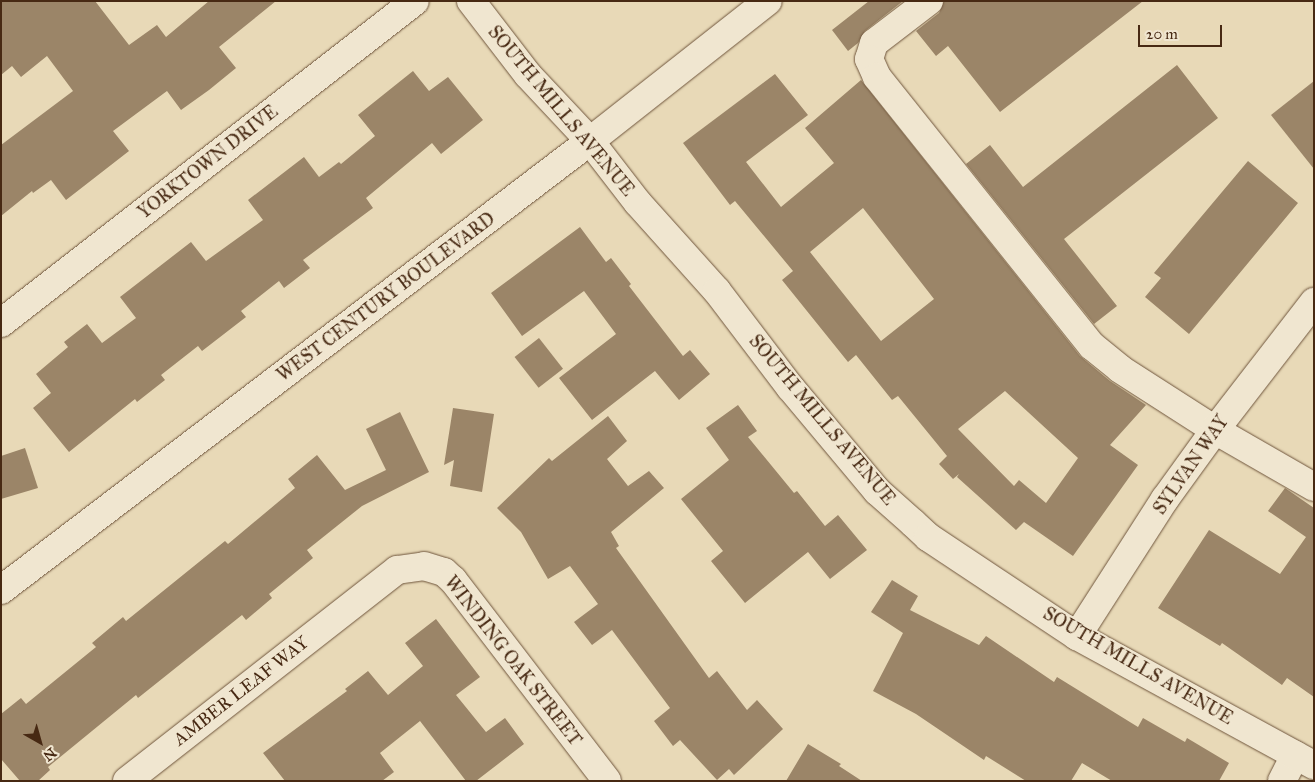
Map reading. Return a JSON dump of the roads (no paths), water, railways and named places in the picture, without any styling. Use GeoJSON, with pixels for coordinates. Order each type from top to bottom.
{"type":"FeatureCollection","features":[{"type":"Feature","properties":{"kind":"street","name":"YORKTOWN DRIVE"},"geometry":{"type":"LineString","coordinates":[[1,323],[416,1]]}},
{"type":"Feature","properties":{"kind":"street","name":"SOUTH MILLS AVENUE"},"geometry":{"type":"LineString","coordinates":[[471,1],[528,75],[590,141],[638,203],[717,291],[790,387],[878,491],[928,537],[1077,636],[1305,760]]}},
{"type":"Feature","properties":{"kind":"street","name":"WEST CENTURY BOULEVARD"},"geometry":{"type":"LineString","coordinates":[[1,590],[590,141],[768,1]]}},
{"type":"Feature","properties":{"kind":"street"},"geometry":{"type":"LineString","coordinates":[[929,1],[874,43],[869,59],[877,77],[1092,346],[1120,369],[1215,430],[1314,486]]}},
{"type":"Feature","properties":{"kind":"street","name":"SYLVAN WAY"},"geometry":{"type":"LineString","coordinates":[[1077,636],[1165,499],[1215,430],[1314,302]]}},
{"type":"Feature","properties":{"kind":"street","name":"WINDING OAK STREET"},"geometry":{"type":"LineString","coordinates":[[355,602],[397,570],[424,566],[444,572],[453,580],[607,781]]}},
{"type":"Feature","properties":{"kind":"street","name":"AMBER LEAF WAY"},"geometry":{"type":"LineString","coordinates":[[127,781],[355,602]]}},
{"type":"Feature","properties":{"kind":"street"},"geometry":{"type":"LineString","coordinates":[[1282,781],[1305,760]]}}]}
